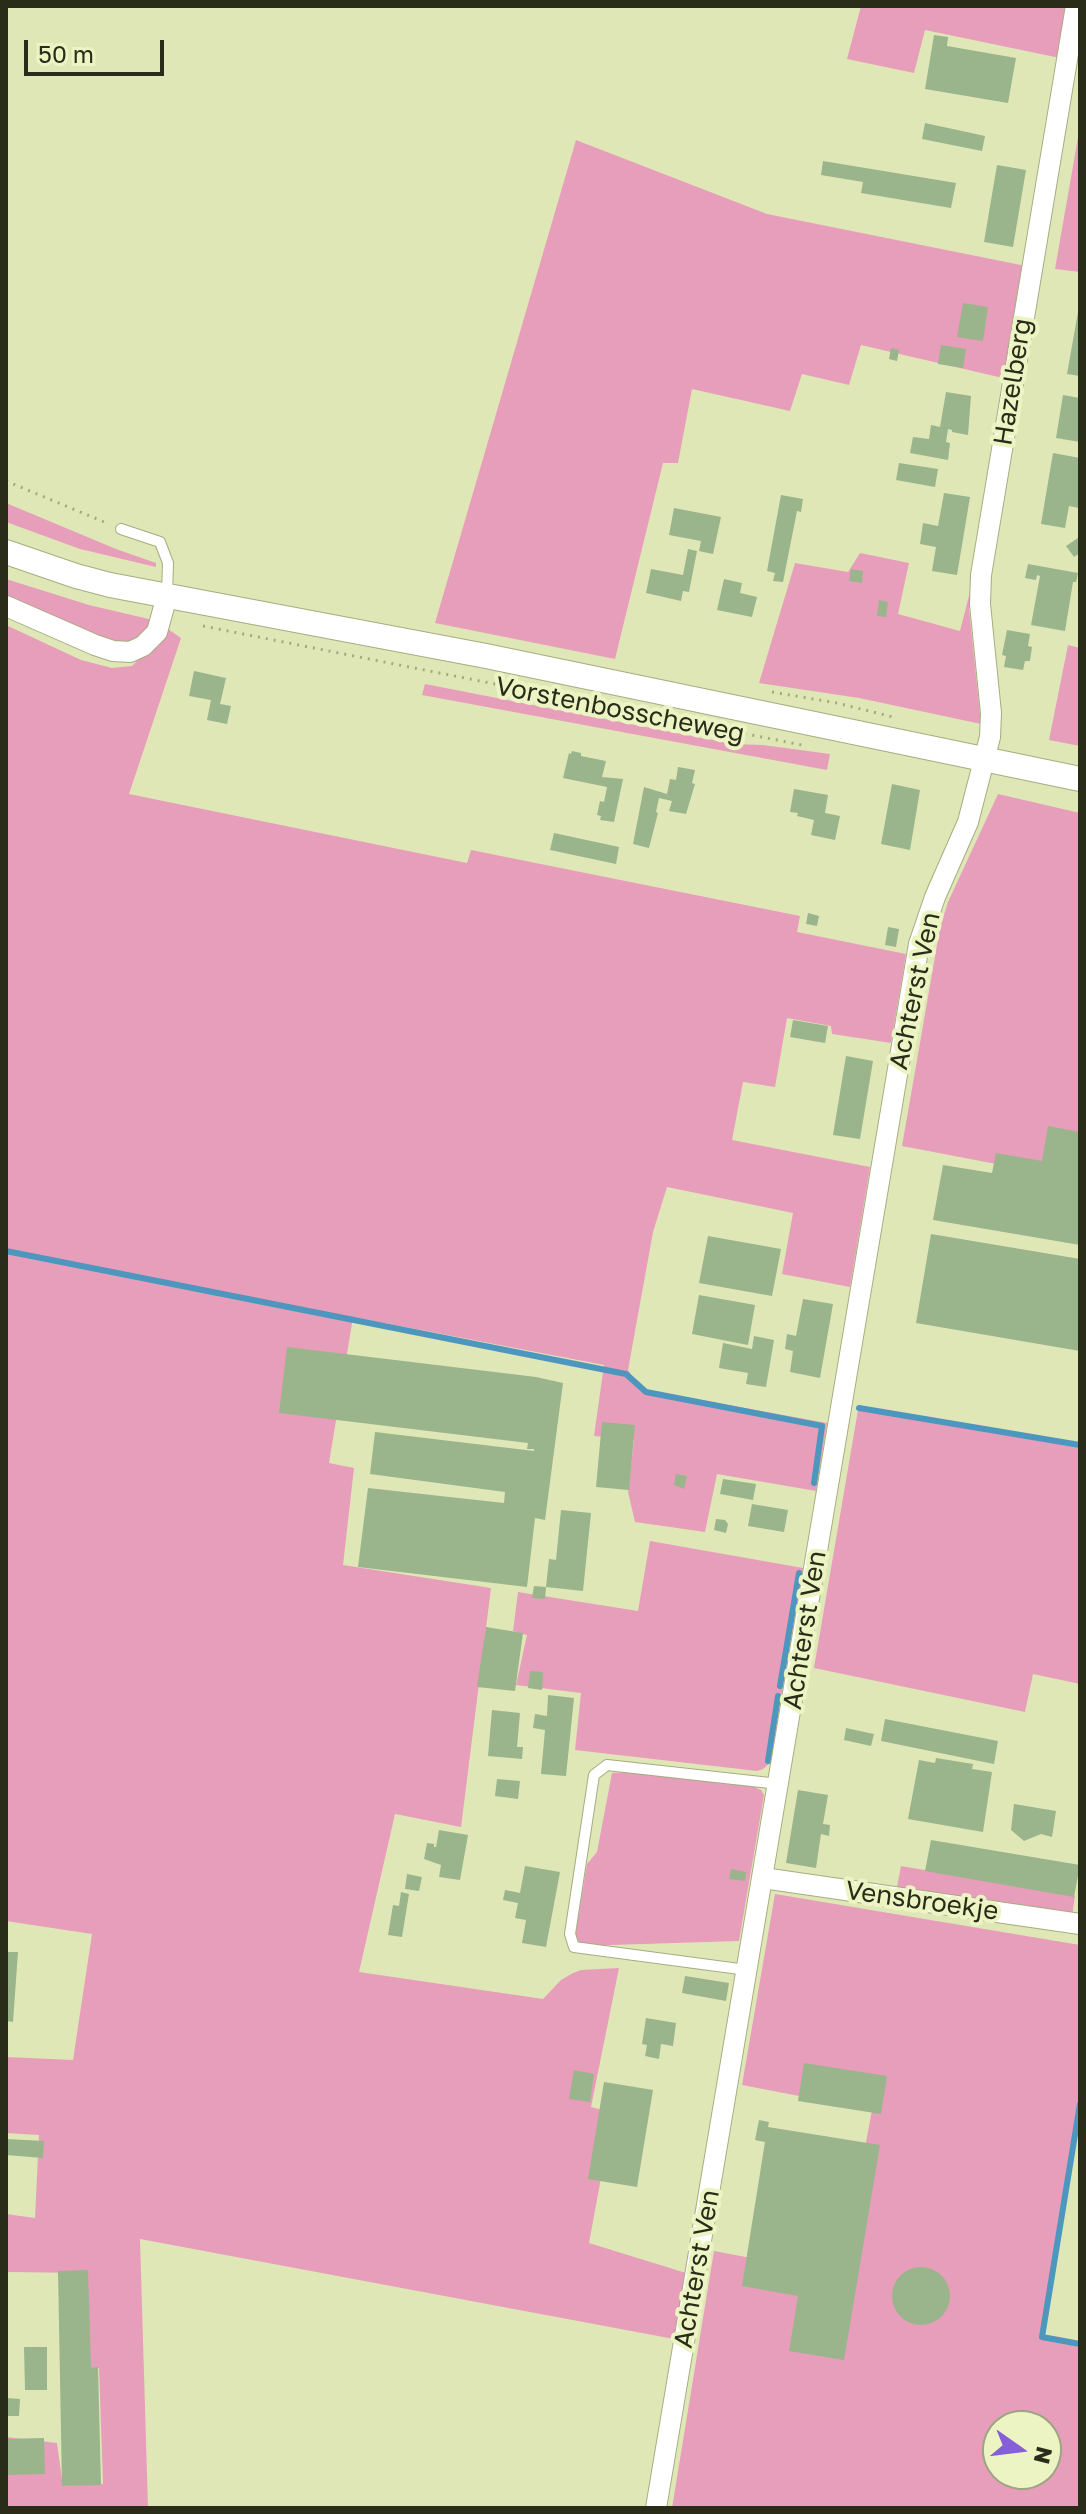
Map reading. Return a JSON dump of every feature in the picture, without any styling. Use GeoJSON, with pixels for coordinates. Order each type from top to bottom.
{"type":"FeatureCollection","features":[{"type":"Feature","properties":{"kind":"street","name":"Hazelberg"},"geometry":{"type":"LineString","coordinates":[[985,760],[991,713],[980,604],[981,575],[1076,6]]}},
{"type":"Feature","properties":{"kind":"street","name":"Vorstenbosscheweg"},"geometry":{"type":"LineString","coordinates":[[6,552],[76,576],[167,596],[486,656],[1080,779]]}},
{"type":"Feature","properties":{"kind":"street"},"geometry":{"type":"LineString","coordinates":[[6,606],[95,645],[130,652],[143,646],[157,632],[167,596]]}},
{"type":"Feature","properties":{"kind":"street","name":"Achterst Ven"},"geometry":{"type":"LineString","coordinates":[[656,2508],[919,944],[935,897],[968,822],[985,760]]}},
{"type":"Feature","properties":{"kind":"street","name":"Vensbroekje"},"geometry":{"type":"LineString","coordinates":[[763,1878],[1080,1924]]}},
{"type":"Feature","properties":{"kind":"lane"},"geometry":{"type":"LineString","coordinates":[[121,529],[160,542],[168,563],[167,596]]}},
{"type":"Feature","properties":{"kind":"lane"},"geometry":{"type":"LineString","coordinates":[[747,1970],[574,1947],[570,1934],[594,1775],[607,1765],[779,1784]]}},
{"type":"Feature","properties":{"kind":"path"},"geometry":{"type":"LineString","coordinates":[[6,481],[121,529]]}},
{"type":"Feature","properties":{"kind":"path","name":"Vorstenbosscheweg"},"geometry":{"type":"LineString","coordinates":[[202,626],[810,747]]}},
{"type":"Feature","properties":{"kind":"shaded area"},"geometry":{"type":"Polygon","coordinates":[[[861,6],[1069,6],[1060,58],[925,30],[914,73],[847,59],[861,6]]]}},
{"type":"Feature","properties":{"kind":"shaded area"},"geometry":{"type":"Polygon","coordinates":[[[1080,126],[1080,272],[1055,269],[1080,126]]]}},
{"type":"Feature","properties":{"kind":"shaded area"},"geometry":{"type":"Polygon","coordinates":[[[576,140],[767,214],[1026,266],[1007,379],[861,345],[849,385],[802,374],[790,411],[692,389],[678,463],[663,463],[615,659],[435,623],[576,140]]]}},
{"type":"Feature","properties":{"kind":"shaded area"},"geometry":{"type":"Polygon","coordinates":[[[6,503],[156,563],[156,567],[80,549],[6,522],[6,503]]]}},
{"type":"Feature","properties":{"kind":"shaded area"},"geometry":{"type":"Polygon","coordinates":[[[860,553],[909,563],[898,614],[960,631],[971,588],[969,609],[981,724],[859,698],[759,683],[795,563],[848,572],[860,553]]]}},
{"type":"Feature","properties":{"kind":"shaded area"},"geometry":{"type":"Polygon","coordinates":[[[6,579],[89,605],[153,620],[152,629],[126,646],[6,601],[6,579]]]}},
{"type":"Feature","properties":{"kind":"shaded area"},"geometry":{"type":"Polygon","coordinates":[[[6,625],[81,660],[112,668],[132,666],[168,629],[181,638],[129,794],[467,863],[471,850],[800,916],[797,932],[906,954],[891,1043],[832,1034],[831,1026],[787,1018],[775,1087],[743,1082],[732,1140],[870,1167],[850,1287],[782,1274],[793,1213],[667,1187],[653,1232],[628,1370],[641,1389],[827,1423],[816,1491],[717,1474],[705,1532],[635,1522],[628,1492],[634,1440],[594,1436],[604,1365],[353,1317],[329,1463],[354,1468],[343,1565],[491,1588],[461,1827],[395,1814],[359,1972],[543,1999],[561,1980],[573,1973],[619,1968],[591,2107],[613,2113],[589,2243],[686,2273],[674,2339],[140,2239],[148,2508],[6,2508],[6,2437],[57,2443],[63,2486],[103,2484],[99,2368],[89,2368],[85,2273],[6,2272],[6,2214],[35,2218],[39,2135],[6,2133],[6,2057],[73,2060],[92,1934],[6,1921],[6,625]]]}},
{"type":"Feature","properties":{"kind":"shaded area"},"geometry":{"type":"Polygon","coordinates":[[[1068,645],[1080,648],[1080,746],[1049,740],[1068,645]]]}},
{"type":"Feature","properties":{"kind":"shaded area"},"geometry":{"type":"Polygon","coordinates":[[[425,684],[733,744],[830,754],[827,770],[422,695],[425,684]]]}},
{"type":"Feature","properties":{"kind":"shaded area"},"geometry":{"type":"Polygon","coordinates":[[[998,794],[1080,813],[1080,1180],[902,1146],[940,928],[948,902],[998,794]]]}},
{"type":"Feature","properties":{"kind":"shaded area"},"geometry":{"type":"Polygon","coordinates":[[[858,1410],[1080,1447],[1080,1684],[1033,1674],[1025,1712],[814,1668],[858,1410]]]}},
{"type":"Feature","properties":{"kind":"shaded area"},"geometry":{"type":"Polygon","coordinates":[[[650,1541],[803,1568],[770,1763],[763,1769],[757,1771],[575,1750],[581,1693],[516,1685],[527,1635],[513,1631],[518,1592],[638,1611],[650,1541]]]}},
{"type":"Feature","properties":{"kind":"shaded area"},"geometry":{"type":"Polygon","coordinates":[[[628,1772],[752,1786],[761,1790],[764,1795],[739,1941],[574,1944],[587,1864],[597,1852],[612,1773],[628,1772]]]}},
{"type":"Feature","properties":{"kind":"shaded area"},"geometry":{"type":"Polygon","coordinates":[[[901,1866],[1075,1896],[1072,1916],[897,1887],[901,1866]]]}},
{"type":"Feature","properties":{"kind":"shaded area"},"geometry":{"type":"Polygon","coordinates":[[[775,1894],[1080,1945],[1080,2118],[1044,2335],[1080,2342],[1080,2508],[672,2508],[714,2251],[841,2275],[872,2110],[742,2085],[775,1894]]]}},
{"type":"Feature","properties":{"kind":"building"},"geometry":{"type":"Polygon","coordinates":[[[934,35],[948,37],[947,46],[1016,58],[1008,103],[925,89],[934,35]]]}},
{"type":"Feature","properties":{"kind":"building"},"geometry":{"type":"Polygon","coordinates":[[[925,123],[985,136],[982,151],[922,139],[925,123]]]}},
{"type":"Feature","properties":{"kind":"building"},"geometry":{"type":"Polygon","coordinates":[[[823,161],[956,183],[951,208],[861,193],[863,182],[821,175],[823,161]]]}},
{"type":"Feature","properties":{"kind":"building"},"geometry":{"type":"Polygon","coordinates":[[[997,165],[1026,170],[1013,247],[984,242],[997,165]]]}},
{"type":"Feature","properties":{"kind":"building"},"geometry":{"type":"Polygon","coordinates":[[[963,303],[988,307],[983,341],[957,337],[963,303]]]}},
{"type":"Feature","properties":{"kind":"building"},"geometry":{"type":"Polygon","coordinates":[[[1080,313],[1080,376],[1067,374],[1080,313]]]}},
{"type":"Feature","properties":{"kind":"building"},"geometry":{"type":"Polygon","coordinates":[[[941,345],[966,349],[963,368],[938,364],[941,345]]]}},
{"type":"Feature","properties":{"kind":"building"},"geometry":{"type":"Polygon","coordinates":[[[891,348],[899,350],[897,361],[889,359],[891,348]]]}},
{"type":"Feature","properties":{"kind":"building"},"geometry":{"type":"Polygon","coordinates":[[[946,392],[971,396],[968,435],[948,429],[948,460],[910,453],[913,437],[929,439],[931,425],[940,427],[946,392]]]}},
{"type":"Feature","properties":{"kind":"building"},"geometry":{"type":"Polygon","coordinates":[[[1063,395],[1080,398],[1080,442],[1056,438],[1063,395]]]}},
{"type":"Feature","properties":{"kind":"building"},"geometry":{"type":"Polygon","coordinates":[[[1053,453],[1080,458],[1079,508],[1069,506],[1065,528],[1041,524],[1053,453]]]}},
{"type":"Feature","properties":{"kind":"building"},"geometry":{"type":"Polygon","coordinates":[[[899,463],[938,469],[935,487],[896,480],[899,463]]]}},
{"type":"Feature","properties":{"kind":"building"},"geometry":{"type":"Polygon","coordinates":[[[944,493],[970,497],[957,575],[932,571],[936,547],[920,544],[923,523],[938,526],[944,493]]]}},
{"type":"Feature","properties":{"kind":"building"},"geometry":{"type":"Polygon","coordinates":[[[781,495],[803,499],[801,512],[797,511],[783,582],[773,581],[775,573],[767,571],[781,495]]]}},
{"type":"Feature","properties":{"kind":"building"},"geometry":{"type":"Polygon","coordinates":[[[674,508],[721,517],[713,554],[699,551],[701,541],[669,535],[674,508]]]}},
{"type":"Feature","properties":{"kind":"building"},"geometry":{"type":"Polygon","coordinates":[[[1078,538],[1080,553],[1074,557],[1066,546],[1078,538]]]}},
{"type":"Feature","properties":{"kind":"building"},"geometry":{"type":"Polygon","coordinates":[[[688,549],[697,551],[689,592],[683,591],[681,601],[646,593],[651,569],[683,575],[688,549]]]}},
{"type":"Feature","properties":{"kind":"building"},"geometry":{"type":"Polygon","coordinates":[[[1028,564],[1078,573],[1076,582],[1073,582],[1065,631],[1031,625],[1040,576],[1037,575],[1036,580],[1025,578],[1028,564]]]}},
{"type":"Feature","properties":{"kind":"building"},"geometry":{"type":"Polygon","coordinates":[[[851,569],[863,571],[862,583],[849,581],[851,569]]]}},
{"type":"Feature","properties":{"kind":"building"},"geometry":{"type":"Polygon","coordinates":[[[724,579],[742,583],[740,593],[757,597],[752,617],[717,610],[724,579]]]}},
{"type":"Feature","properties":{"kind":"building"},"geometry":{"type":"Polygon","coordinates":[[[879,600],[888,602],[886,617],[877,616],[879,600]]]}},
{"type":"Feature","properties":{"kind":"building"},"geometry":{"type":"Polygon","coordinates":[[[1007,630],[1030,634],[1030,661],[1025,661],[1023,670],[1004,667],[1006,656],[1002,655],[1007,630]]]}},
{"type":"Feature","properties":{"kind":"building"},"geometry":{"type":"Polygon","coordinates":[[[194,671],[226,678],[220,704],[231,706],[227,724],[207,720],[211,700],[189,696],[194,671]]]}},
{"type":"Feature","properties":{"kind":"building"},"geometry":{"type":"Polygon","coordinates":[[[572,751],[606,761],[602,777],[623,779],[614,822],[600,820],[601,816],[597,815],[607,787],[563,778],[572,751]]]}},
{"type":"Feature","properties":{"kind":"building"},"geometry":{"type":"Polygon","coordinates":[[[678,767],[695,770],[692,783],[695,784],[686,814],[669,811],[672,801],[659,798],[649,848],[633,844],[644,787],[667,794],[670,779],[676,780],[678,767]]]}},
{"type":"Feature","properties":{"kind":"building"},"geometry":{"type":"Polygon","coordinates":[[[892,784],[920,790],[910,850],[881,844],[892,784]]]}},
{"type":"Feature","properties":{"kind":"building"},"geometry":{"type":"Polygon","coordinates":[[[794,789],[828,795],[825,813],[840,816],[835,840],[811,835],[814,820],[790,812],[794,789]]]}},
{"type":"Feature","properties":{"kind":"building"},"geometry":{"type":"Polygon","coordinates":[[[554,833],[619,847],[616,864],[550,850],[554,833]]]}},
{"type":"Feature","properties":{"kind":"building"},"geometry":{"type":"Polygon","coordinates":[[[808,913],[819,916],[817,926],[806,924],[808,913]]]}},
{"type":"Feature","properties":{"kind":"building"},"geometry":{"type":"Polygon","coordinates":[[[888,927],[899,929],[896,947],[885,945],[888,927]]]}},
{"type":"Feature","properties":{"kind":"building"},"geometry":{"type":"Polygon","coordinates":[[[793,1020],[828,1026],[825,1043],[790,1037],[793,1020]]]}},
{"type":"Feature","properties":{"kind":"building"},"geometry":{"type":"Polygon","coordinates":[[[846,1056],[873,1061],[860,1139],[833,1135],[846,1056]]]}},
{"type":"Feature","properties":{"kind":"building"},"geometry":{"type":"Polygon","coordinates":[[[1048,1126],[1080,1132],[1080,1245],[933,1220],[943,1165],[992,1173],[996,1153],[1042,1161],[1048,1126]]]}},
{"type":"Feature","properties":{"kind":"building"},"geometry":{"type":"Polygon","coordinates":[[[931,1234],[1080,1259],[1080,1351],[916,1323],[931,1234]]]}},
{"type":"Feature","properties":{"kind":"building"},"geometry":{"type":"Polygon","coordinates":[[[708,1236],[781,1249],[772,1296],[699,1283],[708,1236]]]}},
{"type":"Feature","properties":{"kind":"building"},"geometry":{"type":"Polygon","coordinates":[[[699,1295],[755,1305],[748,1345],[692,1334],[699,1295]]]}},
{"type":"Feature","properties":{"kind":"building"},"geometry":{"type":"Polygon","coordinates":[[[803,1299],[833,1304],[820,1378],[790,1372],[793,1351],[785,1349],[787,1334],[796,1336],[803,1299]]]}},
{"type":"Feature","properties":{"kind":"building"},"geometry":{"type":"Polygon","coordinates":[[[754,1336],[774,1340],[766,1387],[746,1384],[748,1373],[719,1368],[723,1343],[752,1349],[754,1336]]]}},
{"type":"Feature","properties":{"kind":"building"},"geometry":{"type":"Polygon","coordinates":[[[287,1347],[536,1377],[563,1383],[545,1520],[535,1518],[527,1587],[358,1567],[368,1488],[504,1503],[505,1492],[370,1474],[375,1432],[534,1451],[534,1449],[527,1449],[528,1443],[279,1413],[287,1347]]]}},
{"type":"Feature","properties":{"kind":"building"},"geometry":{"type":"Polygon","coordinates":[[[602,1422],[635,1425],[629,1490],[596,1487],[602,1422]]]}},
{"type":"Feature","properties":{"kind":"building"},"geometry":{"type":"Polygon","coordinates":[[[676,1474],[687,1476],[684,1489],[674,1485],[676,1474]]]}},
{"type":"Feature","properties":{"kind":"building"},"geometry":{"type":"Polygon","coordinates":[[[723,1479],[756,1484],[753,1500],[720,1494],[723,1479]]]}},
{"type":"Feature","properties":{"kind":"building"},"geometry":{"type":"Polygon","coordinates":[[[752,1504],[788,1510],[784,1532],[748,1526],[752,1504]]]}},
{"type":"Feature","properties":{"kind":"building"},"geometry":{"type":"Polygon","coordinates":[[[561,1510],[591,1513],[583,1591],[546,1587],[549,1559],[556,1560],[561,1510]]]}},
{"type":"Feature","properties":{"kind":"building"},"geometry":{"type":"Polygon","coordinates":[[[716,1519],[725,1520],[728,1524],[726,1533],[714,1530],[716,1519]]]}},
{"type":"Feature","properties":{"kind":"building"},"geometry":{"type":"Polygon","coordinates":[[[534,1586],[546,1587],[545,1599],[532,1598],[534,1586]]]}},
{"type":"Feature","properties":{"kind":"building"},"geometry":{"type":"Polygon","coordinates":[[[486,1627],[523,1633],[515,1691],[477,1687],[486,1627]]]}},
{"type":"Feature","properties":{"kind":"building"},"geometry":{"type":"Polygon","coordinates":[[[530,1671],[543,1672],[542,1690],[528,1688],[530,1671]]]}},
{"type":"Feature","properties":{"kind":"building"},"geometry":{"type":"Polygon","coordinates":[[[548,1695],[574,1698],[566,1776],[541,1774],[545,1730],[533,1728],[535,1714],[547,1716],[548,1695]]]}},
{"type":"Feature","properties":{"kind":"building"},"geometry":{"type":"Polygon","coordinates":[[[492,1710],[520,1713],[517,1747],[523,1747],[522,1759],[488,1756],[492,1710]]]}},
{"type":"Feature","properties":{"kind":"building"},"geometry":{"type":"Polygon","coordinates":[[[885,1719],[998,1741],[994,1764],[881,1741],[885,1719]]]}},
{"type":"Feature","properties":{"kind":"building"},"geometry":{"type":"Polygon","coordinates":[[[846,1728],[874,1734],[871,1746],[844,1740],[846,1728]]]}},
{"type":"Feature","properties":{"kind":"building"},"geometry":{"type":"Polygon","coordinates":[[[936,1758],[973,1764],[972,1769],[992,1772],[983,1832],[908,1819],[919,1760],[935,1763],[936,1758]]]}},
{"type":"Feature","properties":{"kind":"building"},"geometry":{"type":"Polygon","coordinates":[[[497,1779],[520,1781],[518,1799],[495,1796],[497,1779]]]}},
{"type":"Feature","properties":{"kind":"building"},"geometry":{"type":"Polygon","coordinates":[[[798,1790],[828,1795],[823,1824],[830,1825],[829,1836],[821,1834],[816,1868],[786,1863],[798,1790]]]}},
{"type":"Feature","properties":{"kind":"building"},"geometry":{"type":"Polygon","coordinates":[[[1014,1804],[1056,1811],[1052,1837],[1041,1834],[1024,1841],[1011,1830],[1014,1804]]]}},
{"type":"Feature","properties":{"kind":"building"},"geometry":{"type":"Polygon","coordinates":[[[439,1830],[468,1835],[460,1880],[439,1877],[441,1865],[424,1859],[427,1843],[436,1847],[439,1830]]]}},
{"type":"Feature","properties":{"kind":"building"},"geometry":{"type":"Polygon","coordinates":[[[931,1840],[1080,1865],[1074,1897],[925,1871],[931,1840]]]}},
{"type":"Feature","properties":{"kind":"building"},"geometry":{"type":"Polygon","coordinates":[[[525,1866],[560,1872],[546,1947],[522,1943],[526,1920],[515,1918],[518,1903],[503,1900],[505,1890],[520,1893],[525,1866]]]}},
{"type":"Feature","properties":{"kind":"building"},"geometry":{"type":"Polygon","coordinates":[[[731,1869],[746,1872],[745,1881],[729,1879],[731,1869]]]}},
{"type":"Feature","properties":{"kind":"building"},"geometry":{"type":"Polygon","coordinates":[[[407,1874],[422,1877],[419,1891],[405,1889],[407,1874]]]}},
{"type":"Feature","properties":{"kind":"building"},"geometry":{"type":"Polygon","coordinates":[[[401,1892],[409,1894],[402,1937],[388,1935],[393,1905],[399,1906],[401,1892]]]}},
{"type":"Feature","properties":{"kind":"building"},"geometry":{"type":"Polygon","coordinates":[[[6,1952],[18,1952],[13,2022],[6,2021],[6,1952]]]}},
{"type":"Feature","properties":{"kind":"building"},"geometry":{"type":"Polygon","coordinates":[[[685,1976],[729,1983],[726,2001],[682,1993],[685,1976]]]}},
{"type":"Feature","properties":{"kind":"building"},"geometry":{"type":"Polygon","coordinates":[[[646,2018],[676,2023],[673,2046],[661,2044],[659,2059],[645,2056],[647,2045],[642,2044],[646,2018]]]}},
{"type":"Feature","properties":{"kind":"building"},"geometry":{"type":"Polygon","coordinates":[[[804,2063],[887,2076],[881,2114],[798,2101],[804,2063]]]}},
{"type":"Feature","properties":{"kind":"building"},"geometry":{"type":"Polygon","coordinates":[[[574,2070],[594,2074],[590,2102],[569,2099],[574,2070]]]}},
{"type":"Feature","properties":{"kind":"building"},"geometry":{"type":"Polygon","coordinates":[[[604,2082],[653,2090],[637,2187],[588,2179],[604,2082]]]}},
{"type":"Feature","properties":{"kind":"building"},"geometry":{"type":"Polygon","coordinates":[[[759,2120],[769,2122],[768,2127],[880,2145],[844,2360],[789,2351],[798,2296],[742,2286],[765,2142],[755,2140],[759,2120]]]}},
{"type":"Feature","properties":{"kind":"building"},"geometry":{"type":"Polygon","coordinates":[[[6,2139],[44,2141],[43,2158],[6,2155],[6,2139]]]}},
{"type":"Feature","properties":{"kind":"building"},"geometry":{"type":"Polygon","coordinates":[[[921,2267],[942,2275],[950,2296],[942,2317],[921,2325],[900,2317],[892,2296],[900,2275],[921,2267]]]}},
{"type":"Feature","properties":{"kind":"building"},"geometry":{"type":"Polygon","coordinates":[[[88,2270],[91,2368],[98,2367],[101,2485],[62,2486],[58,2271],[88,2270]]]}},
{"type":"Feature","properties":{"kind":"building"},"geometry":{"type":"Polygon","coordinates":[[[24,2347],[47,2347],[47,2390],[25,2390],[24,2347]]]}},
{"type":"Feature","properties":{"kind":"building"},"geometry":{"type":"Polygon","coordinates":[[[6,2398],[20,2399],[19,2416],[6,2416],[6,2398]]]}},
{"type":"Feature","properties":{"kind":"building"},"geometry":{"type":"Polygon","coordinates":[[[44,2438],[45,2474],[6,2475],[6,2439],[44,2438]]]}},
{"type":"Feature","properties":{"kind":"waterway"},"geometry":{"type":"LineString","coordinates":[[6,1251],[626,1374],[646,1392],[822,1426],[814,1483]]}},
{"type":"Feature","properties":{"kind":"waterway"},"geometry":{"type":"LineString","coordinates":[[859,1408],[1080,1445]]}},
{"type":"Feature","properties":{"kind":"waterway"},"geometry":{"type":"LineString","coordinates":[[780,1686],[799,1573]]}},
{"type":"Feature","properties":{"kind":"waterway"},"geometry":{"type":"LineString","coordinates":[[768,1761],[778,1696]]}},
{"type":"Feature","properties":{"kind":"waterway"},"geometry":{"type":"LineString","coordinates":[[1080,2104],[1042,2337],[1080,2344]]}}]}
